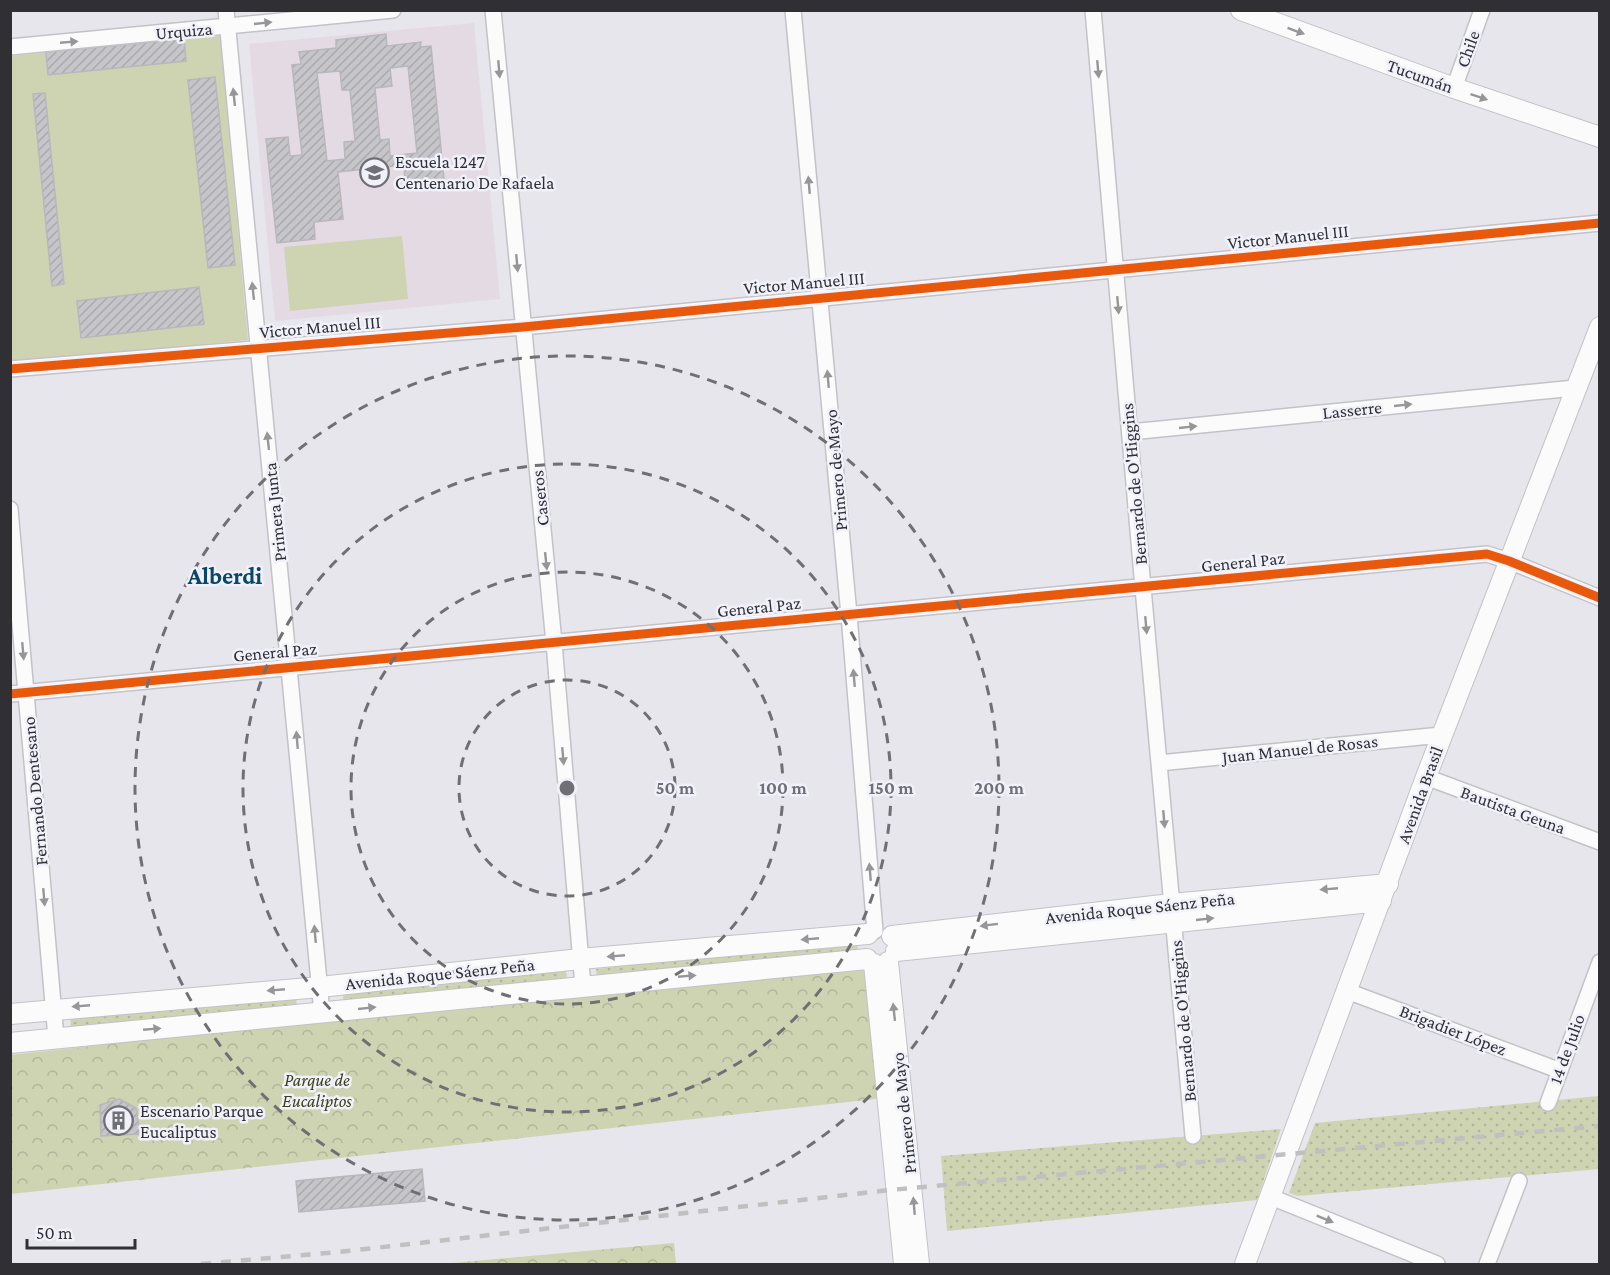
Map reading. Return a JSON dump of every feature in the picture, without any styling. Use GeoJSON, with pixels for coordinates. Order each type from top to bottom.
{"type":"FeatureCollection","features":[{"type":"Feature","properties":{"kind":"street","name":"Primera Junta"},"geometry":{"type":"LineString","coordinates":[[226,10],[322,1013]]}},
{"type":"Feature","properties":{"kind":"street","name":"Urquiza"},"geometry":{"type":"LineString","coordinates":[[10,47],[393,10]]}},
{"type":"Feature","properties":{"kind":"street","name":"Caseros"},"geometry":{"type":"LineString","coordinates":[[493,10],[554,643],[582,986]]}},
{"type":"Feature","properties":{"kind":"street","name":"Primero de Mayo"},"geometry":{"type":"LineString","coordinates":[[793,10],[880,948],[896,1101],[919,1264]]}},
{"type":"Feature","properties":{"kind":"street","name":"Bernardo de O'Higgins"},"geometry":{"type":"LineString","coordinates":[[1093,10],[1193,1136]]}},
{"type":"Feature","properties":{"kind":"street","name":"Tucumán"},"geometry":{"type":"LineString","coordinates":[[1241,10],[1454,88],[1599,136]]}},
{"type":"Feature","properties":{"kind":"street","name":"Chile"},"geometry":{"type":"LineString","coordinates":[[1454,88],[1482,10]]}},
{"type":"Feature","properties":{"kind":"street","name":"Victor Manuel III"},"geometry":{"type":"LineString","coordinates":[[10,369],[523,327],[1599,223]]}},
{"type":"Feature","properties":{"kind":"street","name":"Avenida Brasil"},"geometry":{"type":"LineString","coordinates":[[1245,1264],[1426,777],[1575,388],[1593,365],[1599,327]]}},
{"type":"Feature","properties":{"kind":"street","name":"Lasserre"},"geometry":{"type":"LineString","coordinates":[[1130,432],[1575,388]]}},
{"type":"Feature","properties":{"kind":"street","name":"Fernando Dentesano"},"geometry":{"type":"LineString","coordinates":[[10,509],[56,1038]]}},
{"type":"Feature","properties":{"kind":"street","name":"General Paz"},"geometry":{"type":"LineString","coordinates":[[10,694],[1487,554],[1599,598]]}},
{"type":"Feature","properties":{"kind":"street","name":"Juan Manuel de Rosas"},"geometry":{"type":"LineString","coordinates":[[1159,763],[1442,735]]}},
{"type":"Feature","properties":{"kind":"street","name":"Bautista Geuna"},"geometry":{"type":"LineString","coordinates":[[1426,777],[1599,842]]}},
{"type":"Feature","properties":{"kind":"street","name":"Avenida Roque Sáenz Peña"},"geometry":{"type":"LineString","coordinates":[[10,1043],[582,986],[880,948],[925,940],[1384,893]]}},
{"type":"Feature","properties":{"kind":"street","name":"Avenida Roque Sáenz Peña"},"geometry":{"type":"LineString","coordinates":[[10,1014],[320,987],[580,959],[880,948]]}},
{"type":"Feature","properties":{"kind":"street","name":"14 de Julio"},"geometry":{"type":"LineString","coordinates":[[1548,1103],[1558,1070],[1599,962]]}},
{"type":"Feature","properties":{"kind":"street","name":"Brigadier López"},"geometry":{"type":"LineString","coordinates":[[1347,991],[1558,1070]]}},
{"type":"Feature","properties":{"kind":"street","name":"Primero de Mayo"},"geometry":{"type":"LineString","coordinates":[[896,1101],[904,1264]]}},
{"type":"Feature","properties":{"kind":"street"},"geometry":{"type":"LineString","coordinates":[[1487,1264],[1519,1181]]}},
{"type":"Feature","properties":{"kind":"street"},"geometry":{"type":"LineString","coordinates":[[1271,1197],[1437,1264]]}},
{"type":"Feature","properties":{"kind":"shaded area","name":"Escuela 1247 Centenario De Rafaela"},"geometry":{"type":"Polygon","coordinates":[[[474,23],[500,299],[275,321],[249,44],[474,23]]]}},
{"type":"Feature","properties":{"kind":"green space"},"geometry":{"type":"Polygon","coordinates":[[[220,36],[248,340],[11,363],[11,56],[220,36]]]}},
{"type":"Feature","properties":{"kind":"green space"},"geometry":{"type":"Polygon","coordinates":[[[402,236],[408,299],[290,311],[284,247],[402,236]]]}},
{"type":"Feature","properties":{"kind":"green space"},"geometry":{"type":"Polygon","coordinates":[[[857,939],[858,955],[597,982],[596,969],[857,939]]]}},
{"type":"Feature","properties":{"kind":"green space","name":"Parque de Eucaliptos"},"geometry":{"type":"Polygon","coordinates":[[[852,968],[866,971],[885,1098],[11,1194],[10,1055],[317,1021],[852,968]]]}},
{"type":"Feature","properties":{"kind":"green space"},"geometry":{"type":"Polygon","coordinates":[[[566,970],[567,986],[344,1008],[343,994],[566,970]]]}},
{"type":"Feature","properties":{"kind":"green space"},"geometry":{"type":"Polygon","coordinates":[[[296,995],[297,1011],[71,1030],[70,1016],[296,995]]]}},
{"type":"Feature","properties":{"kind":"green space"},"geometry":{"type":"Polygon","coordinates":[[[1599,1096],[1599,1169],[1298,1196],[1289,1193],[1315,1123],[1599,1096]]]}},
{"type":"Feature","properties":{"kind":"green space"},"geometry":{"type":"Polygon","coordinates":[[[1281,1129],[1257,1200],[947,1231],[941,1156],[1281,1129]]]}},
{"type":"Feature","properties":{"kind":"green space"},"geometry":{"type":"Polygon","coordinates":[[[674,1243],[676,1264],[442,1264],[674,1243]]]}},
{"type":"Feature","properties":{"kind":"building"},"geometry":{"type":"Polygon","coordinates":[[[386,34],[387,46],[421,42],[420,47],[431,46],[444,179],[405,183],[404,165],[338,172],[343,219],[314,222],[315,239],[277,243],[266,139],[288,137],[290,156],[302,155],[292,65],[301,64],[299,52],[336,48],[336,40],[386,34]],[[408,66],[390,68],[392,86],[375,88],[380,140],[389,139],[390,156],[417,153],[408,66]],[[340,71],[317,73],[327,161],[345,159],[344,142],[355,141],[350,90],[342,90],[340,71]]]}},
{"type":"Feature","properties":{"kind":"building"},"geometry":{"type":"Polygon","coordinates":[[[184,39],[186,61],[48,75],[46,52],[184,39]]]}},
{"type":"Feature","properties":{"kind":"building"},"geometry":{"type":"Polygon","coordinates":[[[215,77],[235,265],[208,268],[188,80],[215,77]]]}},
{"type":"Feature","properties":{"kind":"building"},"geometry":{"type":"Polygon","coordinates":[[[45,93],[64,284],[52,286],[33,94],[45,93]]]}},
{"type":"Feature","properties":{"kind":"building"},"geometry":{"type":"Polygon","coordinates":[[[199,287],[204,324],[81,338],[77,301],[199,287]]]}},
{"type":"Feature","properties":{"kind":"building","name":"Escenario Parque Eucaliptus"},"geometry":{"type":"Polygon","coordinates":[[[119,1099],[136,1108],[140,1134],[101,1136],[100,1105],[119,1099]]]}},
{"type":"Feature","properties":{"kind":"building"},"geometry":{"type":"Polygon","coordinates":[[[422,1169],[425,1201],[299,1212],[296,1181],[422,1169]]]}},
{"type":"Feature","properties":{"kind":"railway"},"geometry":{"type":"LineString","coordinates":[[201,1264],[339,1252],[890,1190],[1600,1126]]}},
{"type":"Feature","properties":{"kind":"cycle path"},"geometry":{"type":"LineString","coordinates":[[10,369],[523,327],[1600,223]]}},
{"type":"Feature","properties":{"kind":"cycle path"},"geometry":{"type":"LineString","coordinates":[[10,694],[1487,554],[1600,598]]}},
{"type":"Feature","properties":{"kind":"place","name":"Escuela 1247 Centenario De Rafaela"},"geometry":{"type":"Point","coordinates":[374,172]}},
{"type":"Feature","properties":{"kind":"place","name":"Escenario Parque Eucaliptus"},"geometry":{"type":"Point","coordinates":[119,1121]}},
{"type":"Feature","properties":{"kind":"district","name":"Alberdi"},"geometry":{"type":"Point","coordinates":[225,576]}}]}
